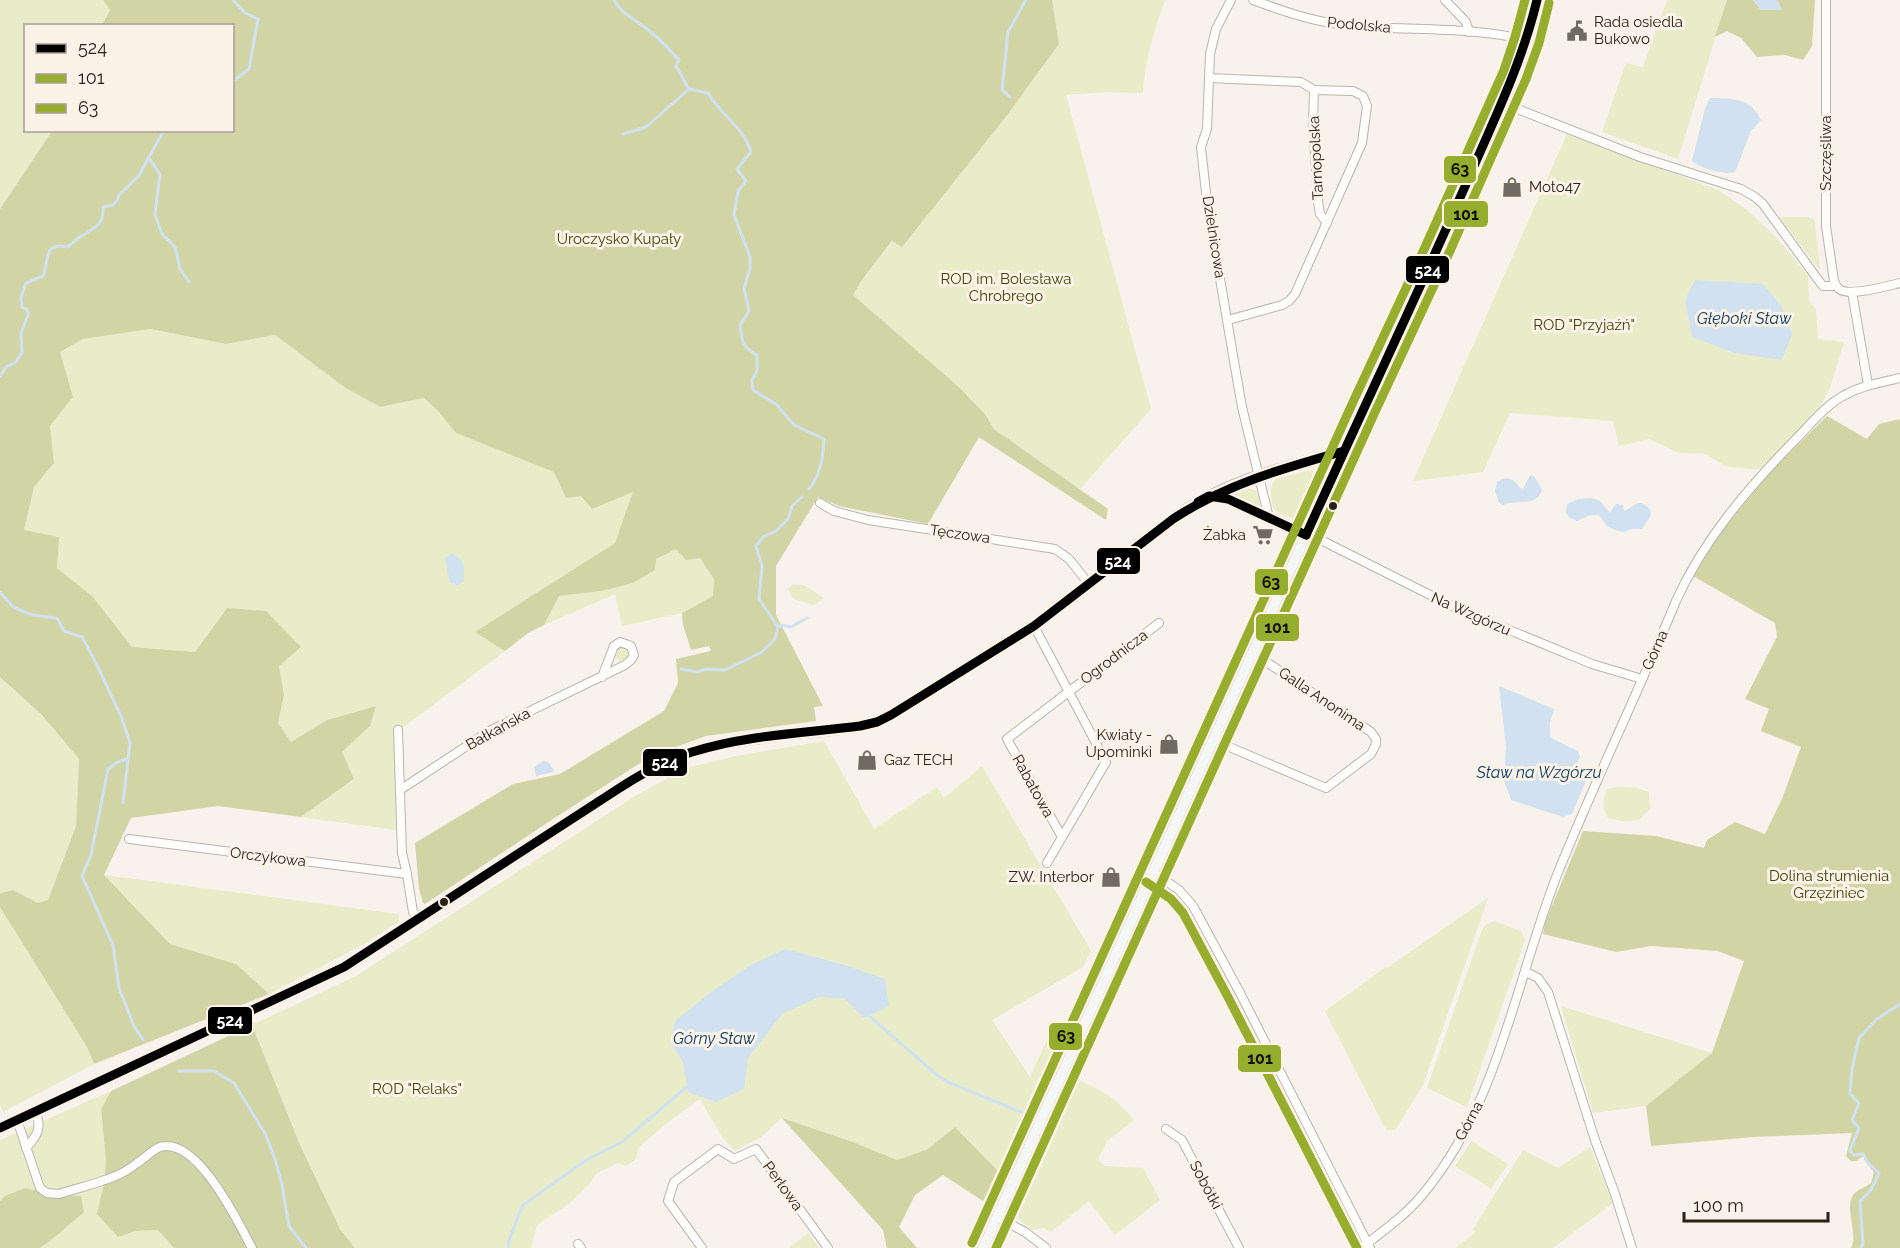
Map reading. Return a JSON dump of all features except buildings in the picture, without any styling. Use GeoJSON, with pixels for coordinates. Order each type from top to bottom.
{"type":"FeatureCollection","features":[{"type":"Feature","properties":{"kind":"street","name":"Dzielnicowa"},"geometry":{"type":"LineString","coordinates":[[1231,0],[1221,18],[1210,54],[1207,129],[1201,147],[1207,202],[1242,407],[1269,518]]}},
{"type":"Feature","properties":{"kind":"street","name":"Podolska"},"geometry":{"type":"LineString","coordinates":[[1253,0],[1309,19],[1338,24],[1469,32],[1527,40]]}},
{"type":"Feature","properties":{"kind":"street"},"geometry":{"type":"LineString","coordinates":[[1445,0],[1466,22],[1469,32]]}},
{"type":"Feature","properties":{"kind":"street"},"geometry":{"type":"LineString","coordinates":[[983,1248],[1438,248],[1515,74],[1527,40],[1536,0]]}},
{"type":"Feature","properties":{"kind":"street","name":"Szczęśliwa"},"geometry":{"type":"LineString","coordinates":[[1826,0],[1826,226],[1836,286]]}},
{"type":"Feature","properties":{"kind":"street","name":"Tarnopolska"},"geometry":{"type":"LineString","coordinates":[[1209,78],[1301,82],[1314,90],[1357,92],[1363,96],[1366,106],[1362,143],[1293,298],[1282,305],[1228,320]]}},
{"type":"Feature","properties":{"kind":"street","name":"Tarnopolska"},"geometry":{"type":"LineString","coordinates":[[1314,90],[1312,113],[1318,202],[1320,214],[1327,223]]}},
{"type":"Feature","properties":{"kind":"street"},"geometry":{"type":"LineString","coordinates":[[1502,103],[1650,160],[1741,189],[1762,204],[1823,286],[1836,286],[1840,290],[1852,292],[1900,283]]}},
{"type":"Feature","properties":{"kind":"street"},"geometry":{"type":"LineString","coordinates":[[1852,292],[1868,385]]}},
{"type":"Feature","properties":{"kind":"street","name":"Górna"},"geometry":{"type":"LineString","coordinates":[[1367,1246],[1423,1194],[1466,1129],[1488,1083],[1558,874],[1690,570],[1724,520],[1757,480],[1821,413],[1835,401],[1868,385],[1900,378]]}},
{"type":"Feature","properties":{"kind":"street"},"geometry":{"type":"LineString","coordinates":[[0,1128],[344,967],[654,768],[692,752],[727,743],[848,728],[877,722],[902,709],[1034,626],[1179,514],[1209,496],[1259,476],[1344,451]]}},
{"type":"Feature","properties":{"kind":"street"},"geometry":{"type":"LineString","coordinates":[[1229,487],[1228,494],[1235,501]]}},
{"type":"Feature","properties":{"kind":"street"},"geometry":{"type":"LineString","coordinates":[[1209,496],[1235,501],[1306,535]]}},
{"type":"Feature","properties":{"kind":"street","name":"Tęczowa"},"geometry":{"type":"LineString","coordinates":[[820,503],[834,511],[868,520],[1055,549],[1069,559],[1089,584]]}},
{"type":"Feature","properties":{"kind":"street","name":"Na Wzgórzu"},"geometry":{"type":"LineString","coordinates":[[1306,535],[1323,541],[1465,612],[1592,664],[1642,679]]}},
{"type":"Feature","properties":{"kind":"street","name":"Ogrodnicza"},"geometry":{"type":"LineString","coordinates":[[1069,692],[1159,623]]}},
{"type":"Feature","properties":{"kind":"street","name":"Ogrodnicza"},"geometry":{"type":"LineString","coordinates":[[1034,626],[1106,762]]}},
{"type":"Feature","properties":{"kind":"street","name":"Bałkańska"},"geometry":{"type":"LineString","coordinates":[[400,790],[491,730],[602,677],[629,663],[634,655],[631,646],[620,642],[614,646],[602,677]]}},
{"type":"Feature","properties":{"kind":"street","name":"Galla Anonima"},"geometry":{"type":"LineString","coordinates":[[1213,740],[1326,788],[1374,750],[1376,739],[1371,732],[1253,653]]}},
{"type":"Feature","properties":{"kind":"street","name":"Rabatowa"},"geometry":{"type":"LineString","coordinates":[[1062,837],[1007,738],[1069,692]]}},
{"type":"Feature","properties":{"kind":"street"},"geometry":{"type":"LineString","coordinates":[[398,730],[402,853],[413,912],[419,920]]}},
{"type":"Feature","properties":{"kind":"street","name":"Rabatowa"},"geometry":{"type":"LineString","coordinates":[[1047,863],[1106,762]]}},
{"type":"Feature","properties":{"kind":"street","name":"Orczykowa"},"geometry":{"type":"LineString","coordinates":[[129,839],[407,874]]}},
{"type":"Feature","properties":{"kind":"street"},"geometry":{"type":"LineString","coordinates":[[1153,873],[1179,890],[1193,906],[1367,1246]]}},
{"type":"Feature","properties":{"kind":"street"},"geometry":{"type":"LineString","coordinates":[[1526,972],[1538,978],[1548,992],[1632,1248]]}},
{"type":"Feature","properties":{"kind":"street"},"geometry":{"type":"LineString","coordinates":[[26,1148],[40,1128],[35,1112]]}},
{"type":"Feature","properties":{"kind":"street"},"geometry":{"type":"LineString","coordinates":[[17,1120],[40,1188],[47,1193],[59,1194],[112,1177],[134,1166],[160,1147],[170,1147],[187,1153],[200,1165],[230,1208],[252,1248]]}},
{"type":"Feature","properties":{"kind":"street","name":"Sobótki"},"geometry":{"type":"LineString","coordinates":[[1166,1129],[1182,1140],[1239,1248]]}},
{"type":"Feature","properties":{"kind":"street","name":"Perłowa"},"geometry":{"type":"LineString","coordinates":[[702,1248],[668,1201],[674,1182],[718,1149],[735,1159],[756,1149],[828,1248]]}},
{"type":"Feature","properties":{"kind":"street"},"geometry":{"type":"LineString","coordinates":[[997,1217],[1025,1232],[1045,1247]]}},
{"type":"Feature","properties":{"kind":"green space"},"geometry":{"type":"Polygon","coordinates":[[[0,0],[103,0],[110,9],[102,24],[24,24],[24,132],[51,132],[0,209],[0,0]]]}},
{"type":"Feature","properties":{"kind":"green space","name":"Uroczysko Kupały"},"geometry":{"type":"Polygon","coordinates":[[[103,0],[1052,0],[1059,44],[1005,118],[902,247],[892,241],[853,295],[960,388],[984,413],[994,429],[1108,509],[1106,520],[979,437],[928,524],[839,506],[818,497],[776,566],[776,615],[823,706],[814,707],[816,721],[706,736],[657,754],[425,904],[419,889],[415,843],[513,784],[560,774],[664,711],[678,683],[676,659],[711,651],[709,646],[691,650],[683,625],[682,613],[713,596],[714,579],[700,558],[686,560],[676,549],[656,559],[655,570],[633,583],[601,591],[559,596],[544,625],[528,633],[505,651],[475,632],[615,543],[633,492],[592,509],[581,496],[566,498],[554,472],[456,433],[424,398],[380,407],[344,387],[275,335],[226,344],[150,329],[83,339],[60,352],[73,397],[50,426],[54,463],[34,487],[24,530],[59,537],[57,568],[93,597],[132,647],[195,652],[227,608],[266,611],[301,647],[279,666],[284,695],[278,723],[291,742],[327,720],[376,706],[370,726],[342,752],[354,779],[301,817],[218,806],[131,818],[104,875],[170,944],[236,964],[269,994],[94,1064],[87,1047],[0,907],[0,893],[13,890],[38,903],[48,900],[76,826],[79,759],[42,715],[0,677],[0,209],[51,132],[234,132],[234,24],[103,24],[110,10],[103,0]]]}},
{"type":"Feature","properties":{"kind":"green space","name":"ROD im. Bolesława Chrobrego"},"geometry":{"type":"Polygon","coordinates":[[[1052,0],[1165,0],[1151,46],[1143,93],[1104,92],[1066,95],[1151,409],[1080,489],[994,429],[984,413],[960,388],[853,295],[864,277],[893,241],[902,246],[1005,118],[1059,44],[1052,0]]]}},
{"type":"Feature","properties":{"kind":"green space"},"geometry":{"type":"Polygon","coordinates":[[[1667,0],[1727,0],[1678,159],[1602,132],[1626,63],[1643,67],[1667,0]]]}},
{"type":"Feature","properties":{"kind":"green space"},"geometry":{"type":"Polygon","coordinates":[[[1727,0],[1753,0],[1761,10],[1781,9],[1777,0],[1815,0],[1812,46],[1803,60],[1785,55],[1757,57],[1741,38],[1727,31],[1715,37],[1727,0]]]}},
{"type":"Feature","properties":{"kind":"green space","name":"ROD \"Przyjaźń\""},"geometry":{"type":"Polygon","coordinates":[[[1567,134],[1718,190],[1746,209],[1774,235],[1808,275],[1809,301],[1816,309],[1818,339],[1844,342],[1830,388],[1818,411],[1759,470],[1725,466],[1706,454],[1679,453],[1649,439],[1619,446],[1613,421],[1510,413],[1483,472],[1413,481],[1567,134]]]}},
{"type":"Feature","properties":{"kind":"green space"},"geometry":{"type":"Polygon","coordinates":[[[1779,217],[1808,217],[1815,220],[1820,270],[1779,217]]]}},
{"type":"Feature","properties":{"kind":"green space"},"geometry":{"type":"Polygon","coordinates":[[[150,329],[226,344],[275,335],[344,387],[380,407],[424,398],[456,433],[555,472],[566,497],[634,491],[615,543],[475,632],[505,651],[401,729],[395,729],[396,830],[301,817],[354,780],[342,752],[370,726],[376,706],[327,720],[291,743],[278,723],[284,695],[279,665],[227,608],[195,652],[132,647],[93,597],[57,568],[24,530],[34,487],[54,463],[50,426],[73,397],[60,352],[83,339],[150,329]]]}},
{"type":"Feature","properties":{"kind":"green space","name":"Dolina strumienia Grzęziniec"},"geometry":{"type":"Polygon","coordinates":[[[1827,416],[1867,439],[1879,424],[1900,419],[1900,1248],[1851,1248],[1853,1235],[1851,1199],[1855,1193],[1871,1183],[1874,1172],[1865,1161],[1864,1156],[1851,1161],[1846,1156],[1852,1133],[1753,1137],[1651,1146],[1646,1106],[1712,1053],[1744,961],[1718,951],[1651,946],[1616,952],[1543,934],[1545,922],[1583,831],[1656,836],[1704,848],[1707,840],[1735,822],[1765,834],[1782,799],[1801,747],[1761,731],[1769,709],[1745,699],[1777,637],[1775,623],[1693,576],[1714,541],[1768,474],[1827,416]]]}},
{"type":"Feature","properties":{"kind":"green space"},"geometry":{"type":"Polygon","coordinates":[[[1311,470],[1319,475],[1319,484],[1307,509],[1290,518],[1276,511],[1271,495],[1276,479],[1311,470]]]}},
{"type":"Feature","properties":{"kind":"green space"},"geometry":{"type":"Polygon","coordinates":[[[1247,487],[1256,491],[1260,507],[1232,494],[1233,491],[1247,487]]]}},
{"type":"Feature","properties":{"kind":"green space"},"geometry":{"type":"Polygon","coordinates":[[[676,549],[700,558],[714,579],[713,596],[682,613],[622,626],[615,594],[544,625],[559,596],[601,591],[633,583],[656,559],[676,549]]]}},
{"type":"Feature","properties":{"kind":"green space"},"geometry":{"type":"Polygon","coordinates":[[[793,584],[804,585],[824,598],[814,605],[793,599],[788,589],[793,584]]]}},
{"type":"Feature","properties":{"kind":"green space"},"geometry":{"type":"Polygon","coordinates":[[[619,647],[625,647],[629,654],[625,661],[619,661],[615,657],[615,651],[619,647]]]}},
{"type":"Feature","properties":{"kind":"green space"},"geometry":{"type":"Polygon","coordinates":[[[0,677],[42,715],[79,759],[76,826],[48,900],[38,903],[13,890],[0,893],[0,677]]]}},
{"type":"Feature","properties":{"kind":"green space","name":"ROD \"Relaks\""},"geometry":{"type":"Polygon","coordinates":[[[824,741],[874,829],[937,787],[944,798],[982,766],[1091,951],[1083,967],[992,1020],[1030,1077],[1047,1040],[1054,1057],[1001,1174],[955,1127],[928,1149],[897,1160],[853,1142],[782,1118],[761,1137],[735,1151],[722,1137],[700,1099],[639,1147],[636,1159],[626,1166],[618,1163],[597,1173],[570,1203],[537,1225],[531,1248],[355,1248],[340,1229],[300,1145],[252,1025],[356,976],[637,795],[686,768],[736,756],[824,741]]]}},
{"type":"Feature","properties":{"kind":"green space"},"geometry":{"type":"Polygon","coordinates":[[[1637,788],[1649,792],[1650,809],[1639,820],[1623,821],[1608,818],[1604,807],[1607,789],[1637,788]]]}},
{"type":"Feature","properties":{"kind":"green space"},"geometry":{"type":"Polygon","coordinates":[[[104,875],[399,914],[399,921],[366,943],[269,994],[235,964],[170,944],[104,875]]]}},
{"type":"Feature","properties":{"kind":"green space"},"geometry":{"type":"Polygon","coordinates":[[[1488,898],[1423,1085],[1395,1130],[1386,1130],[1325,1011],[1488,898]]]}},
{"type":"Feature","properties":{"kind":"green space"},"geometry":{"type":"Polygon","coordinates":[[[0,907],[87,1047],[94,1064],[3,1112],[0,1105],[0,907]]]}},
{"type":"Feature","properties":{"kind":"green space"},"geometry":{"type":"Polygon","coordinates":[[[1494,921],[1521,931],[1525,940],[1467,1107],[1427,1088],[1482,930],[1485,925],[1494,921]]]}},
{"type":"Feature","properties":{"kind":"green space"},"geometry":{"type":"Polygon","coordinates":[[[1561,1006],[1712,1053],[1646,1106],[1593,1113],[1561,1006]]]}},
{"type":"Feature","properties":{"kind":"green space"},"geometry":{"type":"Polygon","coordinates":[[[252,1025],[300,1145],[340,1229],[355,1248],[174,1248],[158,1230],[136,1231],[118,1237],[97,1214],[104,1183],[106,1160],[101,1109],[111,1091],[252,1025]]]}},
{"type":"Feature","properties":{"kind":"green space"},"geometry":{"type":"Polygon","coordinates":[[[1072,1077],[1106,1094],[1134,1120],[1107,1141],[1098,1159],[1104,1166],[1143,1168],[1160,1200],[1115,1235],[1089,1201],[1051,1232],[1044,1228],[1031,1230],[1011,1212],[1072,1077]]]}},
{"type":"Feature","properties":{"kind":"green space"},"geometry":{"type":"Polygon","coordinates":[[[111,1091],[101,1109],[106,1160],[104,1183],[118,1237],[136,1231],[158,1230],[174,1248],[40,1248],[50,1241],[5,1196],[0,1201],[0,1140],[111,1091]]]}},
{"type":"Feature","properties":{"kind":"green space"},"geometry":{"type":"Polygon","coordinates":[[[782,1118],[853,1142],[897,1160],[928,1149],[955,1127],[1001,1174],[989,1205],[943,1175],[915,1195],[899,1227],[917,1248],[887,1248],[883,1230],[782,1118]]]}},
{"type":"Feature","properties":{"kind":"green space"},"geometry":{"type":"Polygon","coordinates":[[[1472,1141],[1508,1164],[1491,1189],[1455,1166],[1472,1141]]]}},
{"type":"Feature","properties":{"kind":"green space"},"geometry":{"type":"Polygon","coordinates":[[[1590,1147],[1613,1203],[1553,1248],[1455,1248],[1476,1232],[1473,1229],[1523,1150],[1558,1168],[1590,1147]]]}},
{"type":"Feature","properties":{"kind":"green space"},"geometry":{"type":"Polygon","coordinates":[[[25,1188],[56,1195],[81,1196],[84,1212],[40,1248],[0,1248],[0,1201],[5,1196],[25,1188]]]}},
{"type":"Feature","properties":{"kind":"green space"},"geometry":{"type":"Polygon","coordinates":[[[808,1233],[819,1248],[789,1248],[808,1233]]]}},
{"type":"Feature","properties":{"kind":"water"},"geometry":{"type":"Polygon","coordinates":[[[1753,0],[1777,0],[1782,10],[1761,10],[1753,0]]]}},
{"type":"Feature","properties":{"kind":"water"},"geometry":{"type":"Polygon","coordinates":[[[1710,98],[1727,98],[1746,103],[1752,107],[1761,120],[1751,131],[1735,172],[1713,171],[1692,161],[1710,98]]]}},
{"type":"Feature","properties":{"kind":"water","name":"Głęboki Staw"},"geometry":{"type":"Polygon","coordinates":[[[1695,280],[1763,284],[1782,307],[1792,334],[1782,360],[1735,353],[1692,337],[1685,300],[1695,280]]]}},
{"type":"Feature","properties":{"kind":"water"},"geometry":{"type":"Polygon","coordinates":[[[1530,475],[1534,476],[1542,490],[1536,499],[1503,505],[1499,503],[1495,491],[1497,482],[1510,479],[1523,489],[1530,475]]]}},
{"type":"Feature","properties":{"kind":"water"},"geometry":{"type":"Polygon","coordinates":[[[1592,498],[1600,501],[1610,513],[1616,504],[1623,505],[1624,511],[1639,503],[1650,509],[1651,515],[1642,529],[1624,532],[1608,527],[1599,515],[1590,515],[1577,521],[1566,513],[1567,504],[1578,499],[1592,498]]]}},
{"type":"Feature","properties":{"kind":"water"},"geometry":{"type":"Polygon","coordinates":[[[450,554],[459,558],[463,565],[463,582],[457,585],[450,583],[445,558],[450,554]]]}},
{"type":"Feature","properties":{"kind":"water","name":"Staw na Wzgórzu"},"geometry":{"type":"Polygon","coordinates":[[[1499,686],[1554,709],[1550,723],[1550,736],[1578,751],[1580,757],[1576,768],[1588,776],[1572,814],[1563,817],[1511,800],[1504,781],[1506,747],[1499,686]]]}},
{"type":"Feature","properties":{"kind":"water"},"geometry":{"type":"Polygon","coordinates":[[[543,761],[548,762],[554,770],[536,776],[534,767],[543,761]]]}},
{"type":"Feature","properties":{"kind":"water","name":"Górny Staw"},"geometry":{"type":"Polygon","coordinates":[[[785,949],[845,965],[885,979],[889,1006],[864,1018],[845,999],[819,997],[782,1014],[748,1058],[744,1089],[716,1102],[688,1092],[683,1062],[670,1041],[676,1020],[715,989],[751,965],[785,949]]]}},
{"type":"Feature","properties":{"kind":"waterway"},"geometry":{"type":"LineString","coordinates":[[233,0],[245,13],[258,19],[249,69],[234,80]]}},
{"type":"Feature","properties":{"kind":"waterway"},"geometry":{"type":"LineString","coordinates":[[614,0],[624,13],[651,32],[679,60],[676,66],[689,89],[708,93],[748,143],[751,152],[737,169],[746,181],[738,191],[734,215],[750,257],[750,269],[744,288],[749,311],[740,325],[741,336],[748,349],[757,355],[757,371],[752,380],[753,390],[776,404],[794,425],[824,439],[821,465],[809,489]]}},
{"type":"Feature","properties":{"kind":"waterway"},"geometry":{"type":"LineString","coordinates":[[1010,97],[1002,90],[1008,32],[1026,0]]}},
{"type":"Feature","properties":{"kind":"waterway"},"geometry":{"type":"LineString","coordinates":[[623,134],[646,127],[689,89]]}},
{"type":"Feature","properties":{"kind":"waterway"},"geometry":{"type":"LineString","coordinates":[[0,376],[7,366],[15,363],[22,353],[21,333],[29,313],[22,307],[21,298],[26,283],[43,276],[51,249],[60,246],[68,247],[97,226],[102,218],[103,207],[113,205],[119,194],[138,177],[163,132]]}},
{"type":"Feature","properties":{"kind":"waterway"},"geometry":{"type":"LineString","coordinates":[[149,158],[160,174],[155,214],[162,234],[175,247],[180,269],[189,282]]}},
{"type":"Feature","properties":{"kind":"waterway"},"geometry":{"type":"LineString","coordinates":[[802,497],[792,506],[788,519],[776,531],[763,537],[756,546],[762,566],[759,599],[778,627],[781,625],[791,627],[807,618]]}},
{"type":"Feature","properties":{"kind":"waterway"},"geometry":{"type":"LineString","coordinates":[[0,592],[13,607],[32,615],[57,618],[64,631],[82,637],[121,716],[130,743],[123,803]]}},
{"type":"Feature","properties":{"kind":"waterway"},"geometry":{"type":"LineString","coordinates":[[681,669],[697,672],[707,669],[725,670],[762,652],[775,639],[778,627]]}},
{"type":"Feature","properties":{"kind":"waterway"},"geometry":{"type":"LineString","coordinates":[[127,759],[108,769],[91,855],[82,876],[113,945],[119,988],[134,1026],[143,1040]]}},
{"type":"Feature","properties":{"kind":"waterway"},"geometry":{"type":"LineString","coordinates":[[1861,1248],[1863,1243],[1860,1201],[1871,1190],[1879,1173],[1868,1163],[1863,1154],[1854,1155],[1850,1151],[1859,1128],[1852,1120],[1859,1103],[1850,1094],[1852,1069],[1859,1038],[1877,1019],[1900,1004]]}},
{"type":"Feature","properties":{"kind":"waterway"},"geometry":{"type":"LineString","coordinates":[[867,1014],[938,1076],[1028,1115]]}},
{"type":"Feature","properties":{"kind":"waterway"},"geometry":{"type":"LineString","coordinates":[[179,1071],[214,1071],[234,1083],[266,1135],[282,1185],[289,1226],[306,1248]]}},
{"type":"Feature","properties":{"kind":"waterway"},"geometry":{"type":"LineString","coordinates":[[508,1248],[522,1206],[586,1160],[622,1142],[689,1085]]}},
{"type":"Feature","properties":{"kind":"transit line","name":"63"},"geometry":{"type":"LineString","coordinates":[[972,1243],[1504,70],[1525,0]]}},
{"type":"Feature","properties":{"kind":"transit line","name":"524"},"geometry":{"type":"LineString","coordinates":[[1306,535],[1494,121],[1514,73],[1537,0]]}},
{"type":"Feature","properties":{"kind":"transit line","name":"101"},"geometry":{"type":"LineString","coordinates":[[996,1248],[1449,253],[1526,79],[1539,43],[1549,3]]}},
{"type":"Feature","properties":{"kind":"transit line","name":"524"},"geometry":{"type":"LineString","coordinates":[[0,1128],[344,967],[627,783],[663,763],[712,746],[775,735],[860,726],[877,722],[891,715],[1034,626],[1173,519],[1193,507],[1256,478],[1344,451]]}},
{"type":"Feature","properties":{"kind":"transit line","name":"524"},"geometry":{"type":"LineString","coordinates":[[1198,502],[1209,496],[1228,499],[1306,535]]}},
{"type":"Feature","properties":{"kind":"transit line","name":"101"},"geometry":{"type":"LineString","coordinates":[[1146,882],[1171,899],[1183,913],[1357,1248]]}},
{"type":"Feature","properties":{"kind":"place","name":"Rada osiedla Bukowo"},"geometry":{"type":"Point","coordinates":[1577,31]}},
{"type":"Feature","properties":{"kind":"place","name":"Moto47"},"geometry":{"type":"Point","coordinates":[1512,187]}},
{"type":"Feature","properties":{"kind":"place","name":"Żabka"},"geometry":{"type":"Point","coordinates":[1263,535]}},
{"type":"Feature","properties":{"kind":"place","name":"Kwiaty - Upominki"},"geometry":{"type":"Point","coordinates":[1169,744]}},
{"type":"Feature","properties":{"kind":"place","name":"Gaz TECH"},"geometry":{"type":"Point","coordinates":[867,760]}},
{"type":"Feature","properties":{"kind":"place","name":"ZW. Interbor"},"geometry":{"type":"Point","coordinates":[1111,877]}}]}
